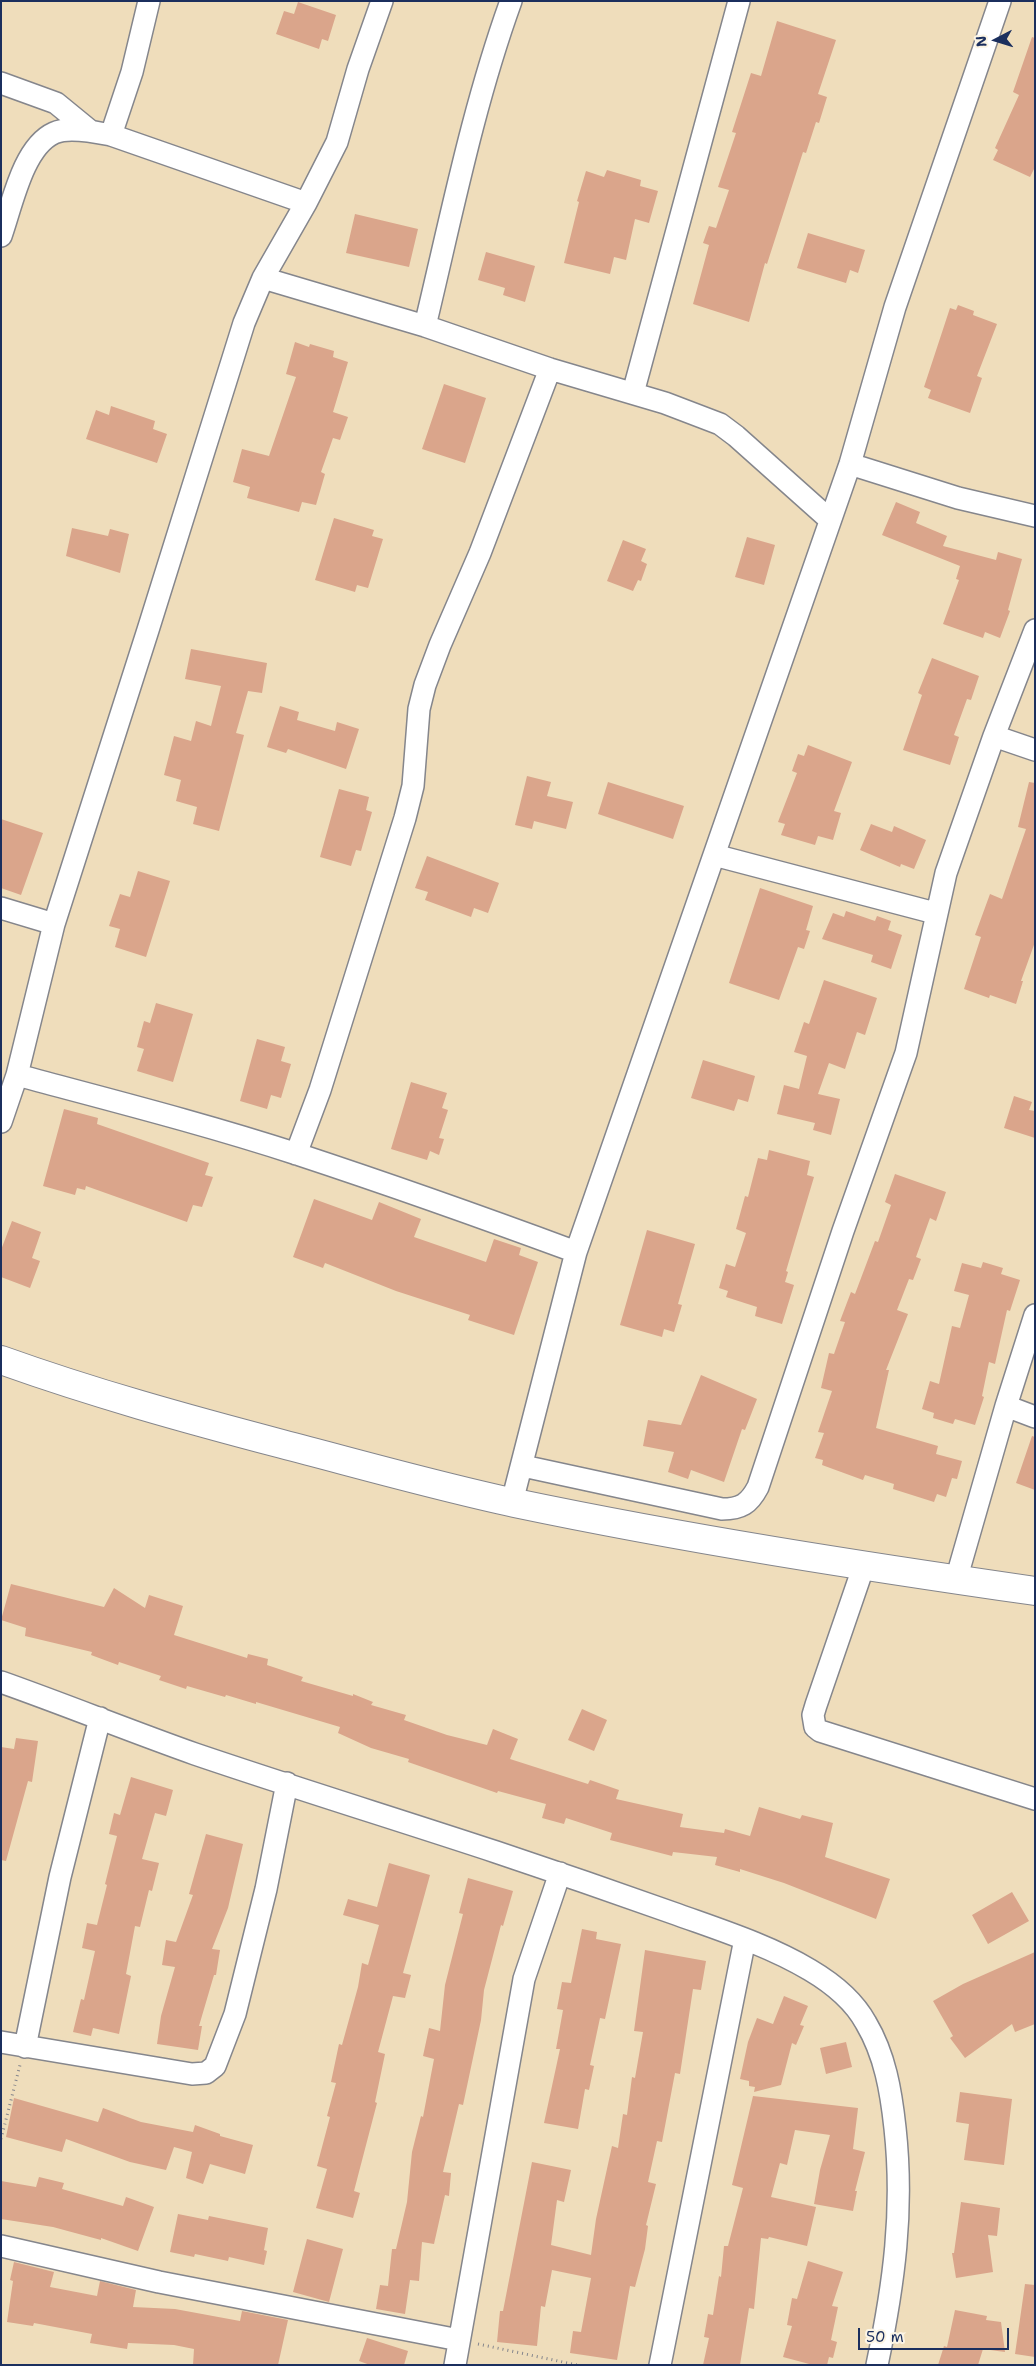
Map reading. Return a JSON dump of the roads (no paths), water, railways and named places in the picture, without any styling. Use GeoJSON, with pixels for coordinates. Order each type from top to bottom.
{"type":"FeatureCollection","features":[{"type":"Feature","properties":{"kind":"street"},"geometry":{"type":"LineString","coordinates":[[111,135],[132,72],[149,1]]}},
{"type":"Feature","properties":{"kind":"street"},"geometry":{"type":"LineString","coordinates":[[1,1122],[16,1075],[54,924],[244,323],[263,278],[306,204],[337,142],[358,69],[382,1]]}},
{"type":"Feature","properties":{"kind":"street"},"geometry":{"type":"LineString","coordinates":[[425,326],[483,90],[511,1]]}},
{"type":"Feature","properties":{"kind":"street"},"geometry":{"type":"LineString","coordinates":[[633,392],[739,1]]}},
{"type":"Feature","properties":{"kind":"street"},"geometry":{"type":"LineString","coordinates":[[512,1502],[523,1466],[576,1252],[829,519],[850,464],[895,307],[1000,1]]}},
{"type":"Feature","properties":{"kind":"street"},"geometry":{"type":"LineString","coordinates":[[1,84],[56,103],[89,130]]}},
{"type":"Feature","properties":{"kind":"street"},"geometry":{"type":"LineString","coordinates":[[1,236],[24,170],[35,147],[55,132],[89,130],[111,135],[306,204]]}},
{"type":"Feature","properties":{"kind":"street"},"geometry":{"type":"LineString","coordinates":[[263,278],[425,326],[550,369],[633,392],[696,413],[720,424],[736,436],[829,519]]}},
{"type":"Feature","properties":{"kind":"street"},"geometry":{"type":"LineString","coordinates":[[296,1154],[320,1090],[405,818],[413,786],[419,709],[425,685],[440,645],[480,553],[550,369]]}},
{"type":"Feature","properties":{"kind":"street"},"geometry":{"type":"LineString","coordinates":[[850,464],[958,498],[1035,516]]}},
{"type":"Feature","properties":{"kind":"street"},"geometry":{"type":"LineString","coordinates":[[523,1466],[722,1509],[742,1507],[753,1497],[758,1487],[843,1231],[906,1053],[919,1000],[935,913],[946,873],[994,736],[1035,630]]}},
{"type":"Feature","properties":{"kind":"street"},"geometry":{"type":"LineString","coordinates":[[994,736],[1035,750]]}},
{"type":"Feature","properties":{"kind":"street"},"geometry":{"type":"LineString","coordinates":[[714,855],[935,913]]}},
{"type":"Feature","properties":{"kind":"street"},"geometry":{"type":"LineString","coordinates":[[1,908],[54,924]]}},
{"type":"Feature","properties":{"kind":"street"},"geometry":{"type":"LineString","coordinates":[[16,1075],[138,1107],[296,1154],[493,1221],[576,1252]]}},
{"type":"Feature","properties":{"kind":"street"},"geometry":{"type":"LineString","coordinates":[[956,1580],[1006,1406],[1035,1315]]}},
{"type":"Feature","properties":{"kind":"street"},"geometry":{"type":"LineString","coordinates":[[1,1360],[55,1379],[173,1415],[391,1473],[512,1502],[679,1536],[1035,1591]]}},
{"type":"Feature","properties":{"kind":"street"},"geometry":{"type":"LineString","coordinates":[[1006,1406],[1035,1417]]}},
{"type":"Feature","properties":{"kind":"street"},"geometry":{"type":"LineString","coordinates":[[864,1565],[813,1714],[816,1727],[820,1731],[1035,1799]]}},
{"type":"Feature","properties":{"kind":"street"},"geometry":{"type":"LineString","coordinates":[[1,1682],[194,1753],[560,1873],[745,1939],[811,1971],[839,1991],[853,2004],[866,2021],[880,2050],[889,2081],[898,2154],[900,2206],[889,2305],[877,2365]]}},
{"type":"Feature","properties":{"kind":"street"},"geometry":{"type":"LineString","coordinates":[[25,2047],[60,1878],[100,1718]]}},
{"type":"Feature","properties":{"kind":"street"},"geometry":{"type":"LineString","coordinates":[[1,2042],[192,2074],[206,2073],[215,2066],[236,2014],[266,1889],[287,1783]]}},
{"type":"Feature","properties":{"kind":"street"},"geometry":{"type":"LineString","coordinates":[[455,2365],[524,1979],[560,1873]]}},
{"type":"Feature","properties":{"kind":"street"},"geometry":{"type":"LineString","coordinates":[[660,2365],[745,1939]]}},
{"type":"Feature","properties":{"kind":"street"},"geometry":{"type":"LineString","coordinates":[[1,2246],[159,2282],[459,2340]]}}]}
